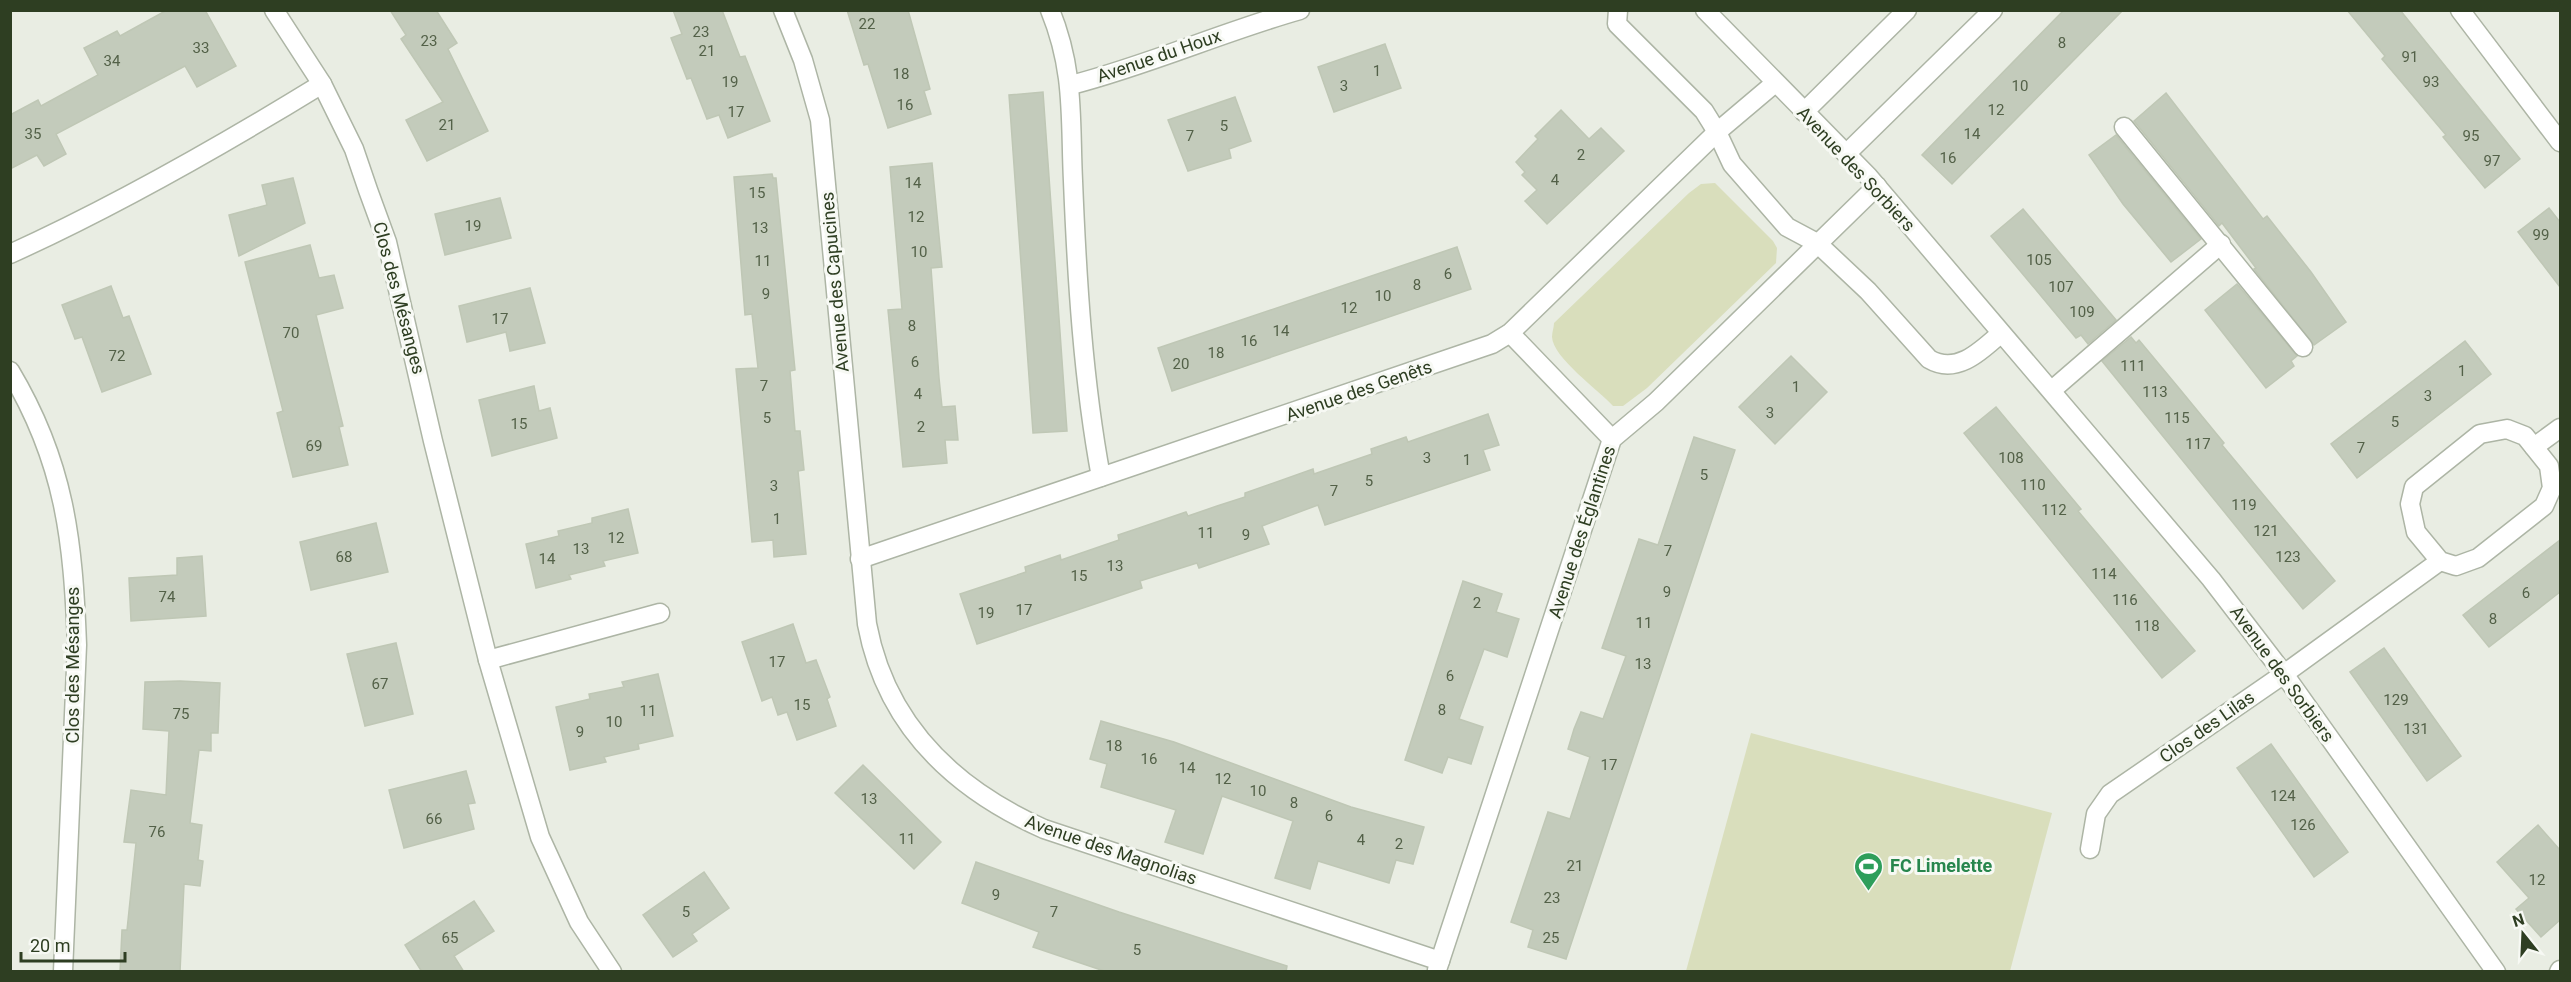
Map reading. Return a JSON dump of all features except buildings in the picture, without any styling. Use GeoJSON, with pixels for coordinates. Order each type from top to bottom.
{"type":"FeatureCollection","features":[{"type":"Feature","properties":{"kind":"street","name":"Clos des Mésanges"},"geometry":{"type":"LineString","coordinates":[[274,10],[322,84],[354,148],[387,242],[433,441],[488,660],[540,837],[579,922],[612,972]]}},
{"type":"Feature","properties":{"kind":"street","name":"Avenue des Capucines"},"geometry":{"type":"LineString","coordinates":[[783,10],[803,60],[820,120],[860,559]]}},
{"type":"Feature","properties":{"kind":"street"},"geometry":{"type":"LineString","coordinates":[[1050,10],[1065,52],[1071,85],[1073,182],[1089,413],[1101,477]]}},
{"type":"Feature","properties":{"kind":"street","name":"Avenue du Houx"},"geometry":{"type":"LineString","coordinates":[[1071,85],[1158,58],[1246,18],[1300,10]]}},
{"type":"Feature","properties":{"kind":"street"},"geometry":{"type":"LineString","coordinates":[[1618,10],[1617,24],[1704,111],[1732,164],[1787,227],[1817,243],[1870,293],[1929,359],[1940,366],[1959,363],[1977,355],[2000,334]]}},
{"type":"Feature","properties":{"kind":"street","name":"Avenue des Sorbiers"},"geometry":{"type":"LineString","coordinates":[[1705,10],[1877,186],[2000,334],[2052,390],[2211,579],[2284,674],[2496,972]]}},
{"type":"Feature","properties":{"kind":"street"},"geometry":{"type":"LineString","coordinates":[[1804,112],[1907,10]]}},
{"type":"Feature","properties":{"kind":"street"},"geometry":{"type":"LineString","coordinates":[[1846,154],[1993,10]]}},
{"type":"Feature","properties":{"kind":"street"},"geometry":{"type":"LineString","coordinates":[[2460,10],[2560,142]]}},
{"type":"Feature","properties":{"kind":"street"},"geometry":{"type":"LineString","coordinates":[[10,254],[89,217],[242,133],[322,84]]}},
{"type":"Feature","properties":{"kind":"street","name":"Avenue des Genêts"},"geometry":{"type":"LineString","coordinates":[[860,559],[1492,344],[1510,333],[1717,132],[1775,84]]}},
{"type":"Feature","properties":{"kind":"street"},"geometry":{"type":"LineString","coordinates":[[2124,127],[2303,347]]}},
{"type":"Feature","properties":{"kind":"street","name":"Avenue des Églantines"},"geometry":{"type":"LineString","coordinates":[[1438,966],[1612,439],[1697,362],[1877,186]]}},
{"type":"Feature","properties":{"kind":"street"},"geometry":{"type":"LineString","coordinates":[[2052,390],[2221,244]]}},
{"type":"Feature","properties":{"kind":"street"},"geometry":{"type":"LineString","coordinates":[[1510,333],[1612,439]]}},
{"type":"Feature","properties":{"kind":"street","name":"Clos des Mésanges"},"geometry":{"type":"LineString","coordinates":[[10,371],[32,406],[61,486],[75,592],[76,666],[63,972]]}},
{"type":"Feature","properties":{"kind":"street"},"geometry":{"type":"LineString","coordinates":[[2534,447],[2560,428]]}},
{"type":"Feature","properties":{"kind":"street"},"geometry":{"type":"LineString","coordinates":[[2507,429],[2525,436],[2534,447],[2548,466],[2552,488],[2544,506],[2478,558],[2456,566],[2440,561],[2416,532],[2410,504],[2414,487],[2480,434],[2507,429]]}},
{"type":"Feature","properties":{"kind":"street","name":"Avenue des Magnolias"},"geometry":{"type":"LineString","coordinates":[[860,559],[872,646],[889,690],[929,751],[945,768],[977,793],[1044,829],[1438,966]]}},
{"type":"Feature","properties":{"kind":"street","name":"Clos des Lilas"},"geometry":{"type":"LineString","coordinates":[[2090,849],[2096,814],[2110,794],[2284,674],[2440,561]]}},
{"type":"Feature","properties":{"kind":"street"},"geometry":{"type":"LineString","coordinates":[[488,660],[660,613]]}},
{"type":"Feature","properties":{"kind":"green space"},"geometry":{"type":"Polygon","coordinates":[[[1715,183],[1773,241],[1777,248],[1776,263],[1647,388],[1623,406],[1613,406],[1560,354],[1552,337],[1554,323],[1689,193],[1701,184],[1715,183]]]}},
{"type":"Feature","properties":{"kind":"green space","name":"FC Limelette"},"geometry":{"type":"Polygon","coordinates":[[[1751,733],[2052,813],[2010,971],[1686,971],[1751,733]]]}},
{"type":"Feature","properties":{"kind":"place","name":"FC Limelette"},"geometry":{"type":"Point","coordinates":[1869,892]}}]}
